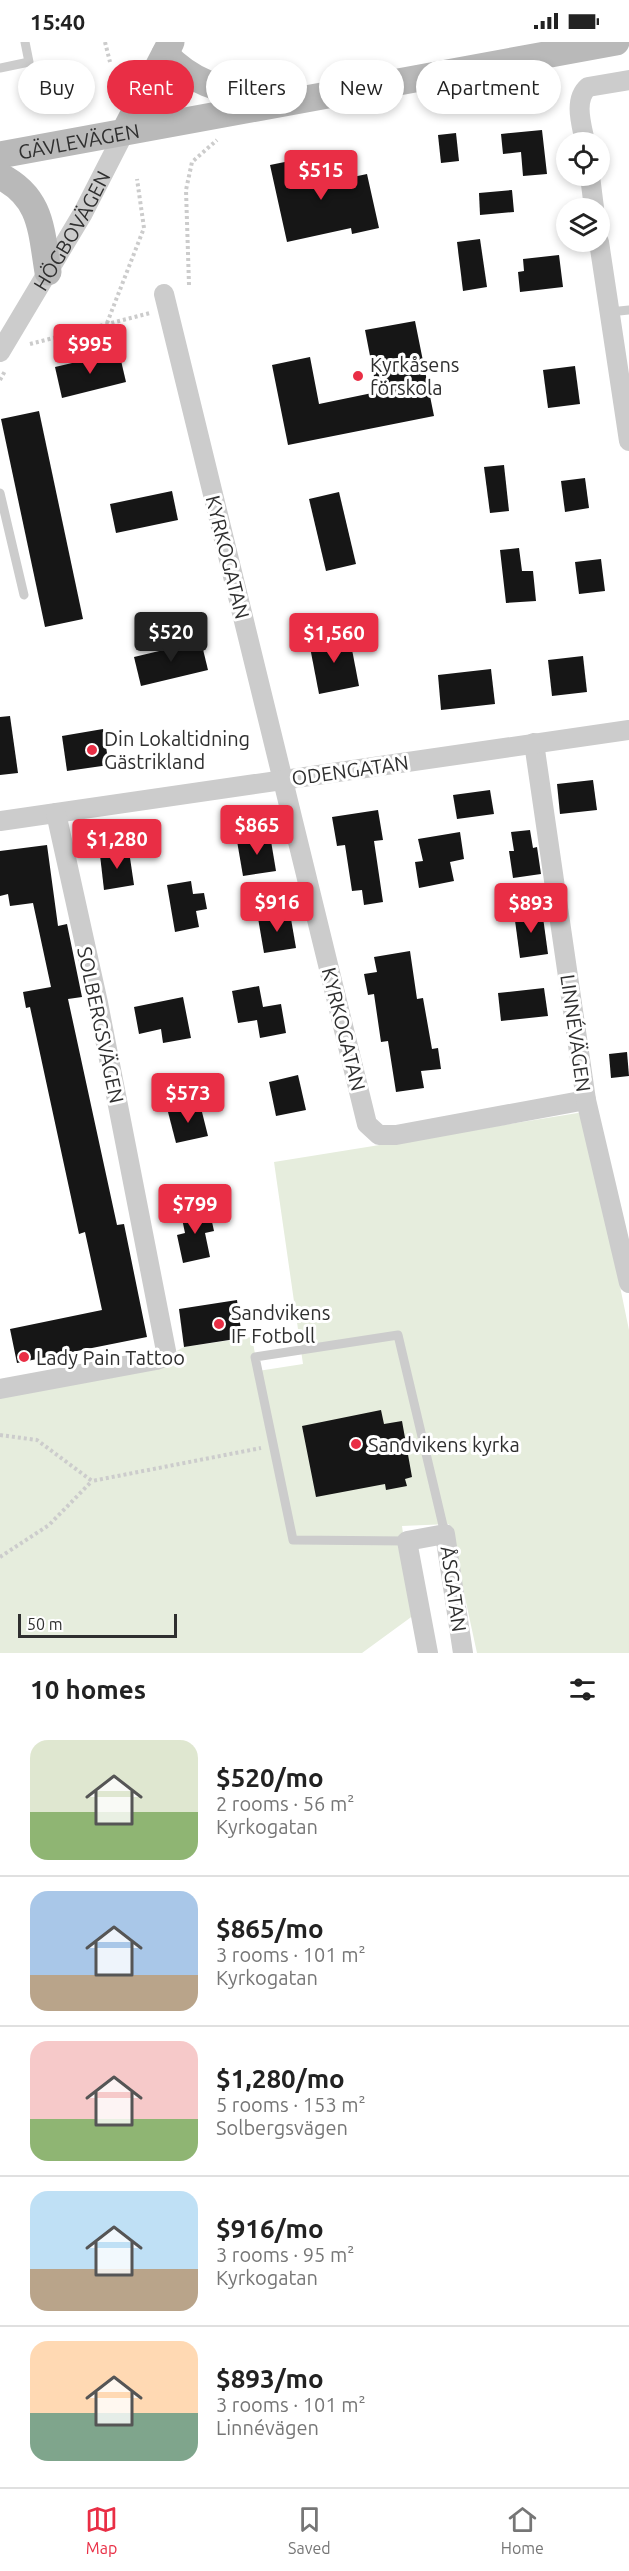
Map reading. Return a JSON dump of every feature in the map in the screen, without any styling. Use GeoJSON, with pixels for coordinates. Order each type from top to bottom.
{"type":"FeatureCollection","features":[{"type":"Feature","properties":{"kind":"main road","name":"GÄVLEVÄGEN"},"geometry":{"type":"LineString","coordinates":[[307,98],[616,42]]}},
{"type":"Feature","properties":{"kind":"main road"},"geometry":{"type":"LineString","coordinates":[[168,48],[183,73],[206,84]]}},
{"type":"Feature","properties":{"kind":"main road","name":"HÖGBOVÄGEN"},"geometry":{"type":"LineString","coordinates":[[125,131],[168,48]]}},
{"type":"Feature","properties":{"kind":"main road","name":"GÄVLEVÄGEN"},"geometry":{"type":"LineString","coordinates":[[0,156],[218,114]]}},
{"type":"Feature","properties":{"kind":"main road"},"geometry":{"type":"LineString","coordinates":[[0,176],[20,187],[38,213],[48,272]]}},
{"type":"Feature","properties":{"kind":"street"},"geometry":{"type":"LineString","coordinates":[[583,132],[579,105],[582,92],[588,87],[629,80]]}},
{"type":"Feature","properties":{"kind":"street","name":"HÖGBOVÄGEN"},"geometry":{"type":"LineString","coordinates":[[5,357],[48,272],[83,213],[125,131]]}},
{"type":"Feature","properties":{"kind":"street"},"geometry":{"type":"LineString","coordinates":[[602,252],[619,311],[629,441]]}},
{"type":"Feature","properties":{"kind":"street","name":"KYRKOGATAN"},"geometry":{"type":"LineString","coordinates":[[167,303],[367,1124],[373,1132],[383,1136],[396,1135],[586,1100]]}},
{"type":"Feature","properties":{"kind":"street","name":"ODENGATAN"},"geometry":{"type":"LineString","coordinates":[[0,820],[629,730]]}},
{"type":"Feature","properties":{"kind":"street","name":"LINNÉVÄGEN"},"geometry":{"type":"LineString","coordinates":[[534,743],[586,1100],[629,1283]]}},
{"type":"Feature","properties":{"kind":"street","name":"SOLBERGSVÄGEN"},"geometry":{"type":"LineString","coordinates":[[0,1389],[167,1356],[56,813]]}},
{"type":"Feature","properties":{"kind":"street","name":"ÅSGATAN"},"geometry":{"type":"LineString","coordinates":[[428,1653],[407,1541],[446,1534],[463,1653]]}},
{"type":"Feature","properties":{"kind":"lane"},"geometry":{"type":"LineString","coordinates":[[0,68],[30,62],[26,42]]}},
{"type":"Feature","properties":{"kind":"lane"},"geometry":{"type":"LineString","coordinates":[[0,493],[24,595]]}},
{"type":"Feature","properties":{"kind":"lane"},"geometry":{"type":"LineString","coordinates":[[407,1541],[293,1540],[255,1358],[398,1335],[446,1534]]}},
{"type":"Feature","properties":{"kind":"path"},"geometry":{"type":"LineString","coordinates":[[105,42],[110,60]]}},
{"type":"Feature","properties":{"kind":"path"},"geometry":{"type":"LineString","coordinates":[[189,285],[186,190],[192,162],[217,141],[226,138]]}},
{"type":"Feature","properties":{"kind":"path"},"geometry":{"type":"LineString","coordinates":[[106,323],[144,228],[136,179]]}},
{"type":"Feature","properties":{"kind":"path"},"geometry":{"type":"LineString","coordinates":[[24,349],[31,343],[106,323],[167,303]]}},
{"type":"Feature","properties":{"kind":"path"},"geometry":{"type":"LineString","coordinates":[[0,380],[5,357]]}},
{"type":"Feature","properties":{"kind":"path"},"geometry":{"type":"LineString","coordinates":[[0,1435],[37,1440],[93,1481]]}},
{"type":"Feature","properties":{"kind":"path"},"geometry":{"type":"LineString","coordinates":[[0,1557],[49,1525],[93,1481],[273,1446]]}},
{"type":"Feature","properties":{"kind":"green space"},"geometry":{"type":"Polygon","coordinates":[[[584,1112],[629,1330],[629,1653],[477,1653],[449,1524],[402,1526],[414,1615],[362,1653],[0,1653],[0,1389],[167,1356],[184,1347],[252,1337],[258,1371],[303,1364],[274,1162],[584,1112]]]}},
{"type":"Feature","properties":{"kind":"building"},"geometry":{"type":"Polygon","coordinates":[[[542,130],[547,174],[523,176],[521,152],[503,154],[501,134],[542,130]]]}},
{"type":"Feature","properties":{"kind":"building"},"geometry":{"type":"Polygon","coordinates":[[[456,133],[459,161],[441,163],[438,135],[456,133]]]}},
{"type":"Feature","properties":{"kind":"building"},"geometry":{"type":"Polygon","coordinates":[[[319,155],[325,183],[367,174],[379,228],[352,234],[351,228],[287,242],[270,165],[319,155]]]}},
{"type":"Feature","properties":{"kind":"building"},"geometry":{"type":"Polygon","coordinates":[[[512,190],[514,212],[480,215],[479,193],[512,190]]]}},
{"type":"Feature","properties":{"kind":"building"},"geometry":{"type":"Polygon","coordinates":[[[480,239],[487,287],[463,291],[457,242],[480,239]]]}},
{"type":"Feature","properties":{"kind":"building"},"geometry":{"type":"Polygon","coordinates":[[[559,255],[563,287],[520,292],[518,272],[524,271],[523,259],[559,255]]]}},
{"type":"Feature","properties":{"kind":"building","name":"Kyrkåsens förskola"},"geometry":{"type":"Polygon","coordinates":[[[415,321],[434,416],[288,445],[272,365],[310,357],[319,404],[377,392],[365,330],[415,321]]]}},
{"type":"Feature","properties":{"kind":"building"},"geometry":{"type":"Polygon","coordinates":[[[119,352],[126,382],[62,398],[55,367],[119,352]]]}},
{"type":"Feature","properties":{"kind":"building"},"geometry":{"type":"Polygon","coordinates":[[[575,366],[580,404],[548,408],[543,370],[575,366]]]}},
{"type":"Feature","properties":{"kind":"building"},"geometry":{"type":"Polygon","coordinates":[[[39,411],[83,619],[45,627],[1,419],[39,411]]]}},
{"type":"Feature","properties":{"kind":"building"},"geometry":{"type":"Polygon","coordinates":[[[504,465],[509,511],[490,513],[484,467],[504,465]]]}},
{"type":"Feature","properties":{"kind":"building"},"geometry":{"type":"Polygon","coordinates":[[[585,478],[589,508],[565,512],[561,481],[585,478]]]}},
{"type":"Feature","properties":{"kind":"building"},"geometry":{"type":"Polygon","coordinates":[[[172,491],[178,520],[116,533],[110,504],[172,491]]]}},
{"type":"Feature","properties":{"kind":"building"},"geometry":{"type":"Polygon","coordinates":[[[339,492],[356,564],[326,571],[309,499],[339,492]]]}},
{"type":"Feature","properties":{"kind":"building"},"geometry":{"type":"Polygon","coordinates":[[[519,548],[522,571],[533,571],[536,601],[506,603],[500,550],[519,548]]]}},
{"type":"Feature","properties":{"kind":"building"},"geometry":{"type":"Polygon","coordinates":[[[601,559],[605,591],[579,594],[575,562],[601,559]]]}},
{"type":"Feature","properties":{"kind":"building"},"geometry":{"type":"Polygon","coordinates":[[[349,634],[359,686],[319,694],[309,642],[349,634]]]}},
{"type":"Feature","properties":{"kind":"building"},"geometry":{"type":"Polygon","coordinates":[[[201,641],[208,670],[141,686],[134,657],[201,641]]]}},
{"type":"Feature","properties":{"kind":"building"},"geometry":{"type":"Polygon","coordinates":[[[583,656],[587,692],[552,696],[548,660],[583,656]]]}},
{"type":"Feature","properties":{"kind":"building"},"geometry":{"type":"Polygon","coordinates":[[[491,669],[495,704],[441,710],[438,675],[491,669]]]}},
{"type":"Feature","properties":{"kind":"building"},"geometry":{"type":"Polygon","coordinates":[[[10,716],[18,773],[0,775],[0,717],[10,716]]]}},
{"type":"Feature","properties":{"kind":"building"},"geometry":{"type":"Polygon","coordinates":[[[103,729],[109,765],[67,771],[62,736],[103,729]]]}},
{"type":"Feature","properties":{"kind":"building"},"geometry":{"type":"Polygon","coordinates":[[[593,780],[597,810],[560,814],[557,784],[593,780]]]}},
{"type":"Feature","properties":{"kind":"building"},"geometry":{"type":"Polygon","coordinates":[[[490,790],[494,814],[457,819],[453,795],[490,790]]]}},
{"type":"Feature","properties":{"kind":"building"},"geometry":{"type":"Polygon","coordinates":[[[378,810],[383,840],[374,841],[383,902],[364,905],[362,890],[352,891],[345,845],[337,846],[332,817],[378,810]]]}},
{"type":"Feature","properties":{"kind":"building"},"geometry":{"type":"Polygon","coordinates":[[[530,830],[533,848],[537,847],[541,874],[513,878],[509,851],[514,851],[511,832],[530,830]]]}},
{"type":"Feature","properties":{"kind":"building"},"geometry":{"type":"Polygon","coordinates":[[[460,832],[464,859],[450,862],[454,881],[419,888],[415,862],[423,861],[418,839],[460,832]]]}},
{"type":"Feature","properties":{"kind":"building"},"geometry":{"type":"Polygon","coordinates":[[[270,835],[276,871],[243,876],[237,841],[270,835]]]}},
{"type":"Feature","properties":{"kind":"building"},"geometry":{"type":"Polygon","coordinates":[[[47,845],[58,926],[67,924],[82,997],[68,999],[117,1225],[124,1224],[147,1337],[17,1363],[10,1329],[102,1310],[85,1232],[79,1234],[30,1007],[26,1008],[23,992],[51,987],[33,903],[10,906],[8,894],[0,896],[0,851],[47,845]]]}},
{"type":"Feature","properties":{"kind":"building"},"geometry":{"type":"Polygon","coordinates":[[[129,851],[134,885],[104,890],[100,855],[129,851]]]}},
{"type":"Feature","properties":{"kind":"building"},"geometry":{"type":"Polygon","coordinates":[[[191,881],[193,894],[204,893],[207,909],[196,911],[199,927],[175,932],[167,885],[191,881]]]}},
{"type":"Feature","properties":{"kind":"building"},"geometry":{"type":"Polygon","coordinates":[[[542,910],[548,954],[520,958],[514,913],[542,910]]]}},
{"type":"Feature","properties":{"kind":"building"},"geometry":{"type":"Polygon","coordinates":[[[290,913],[296,948],[264,953],[258,918],[290,913]]]}},
{"type":"Feature","properties":{"kind":"building"},"geometry":{"type":"Polygon","coordinates":[[[410,951],[417,999],[423,998],[432,1049],[438,1048],[441,1069],[421,1071],[424,1088],[396,1092],[388,1041],[381,1042],[374,994],[368,995],[364,974],[377,972],[374,957],[410,951]]]}},
{"type":"Feature","properties":{"kind":"building"},"geometry":{"type":"Polygon","coordinates":[[[259,986],[263,1007],[281,1004],[286,1033],[260,1038],[257,1020],[238,1023],[232,991],[259,986]]]}},
{"type":"Feature","properties":{"kind":"building"},"geometry":{"type":"Polygon","coordinates":[[[544,988],[548,1016],[501,1021],[498,993],[544,988]]]}},
{"type":"Feature","properties":{"kind":"building"},"geometry":{"type":"Polygon","coordinates":[[[183,997],[191,1038],[163,1043],[161,1029],[139,1034],[134,1007],[183,997]]]}},
{"type":"Feature","properties":{"kind":"building"},"geometry":{"type":"Polygon","coordinates":[[[627,1052],[629,1076],[611,1078],[609,1054],[627,1052]]]}},
{"type":"Feature","properties":{"kind":"building"},"geometry":{"type":"Polygon","coordinates":[[[298,1075],[306,1110],[276,1116],[269,1082],[298,1075]]]}},
{"type":"Feature","properties":{"kind":"building"},"geometry":{"type":"Polygon","coordinates":[[[200,1104],[208,1136],[176,1143],[168,1112],[200,1104]]]}},
{"type":"Feature","properties":{"kind":"building"},"geometry":{"type":"Polygon","coordinates":[[[209,1208],[214,1231],[205,1233],[210,1257],[183,1263],[177,1235],[185,1233],[181,1214],[209,1208]]]}},
{"type":"Feature","properties":{"kind":"building"},"geometry":{"type":"Polygon","coordinates":[[[237,1300],[242,1338],[184,1347],[179,1309],[237,1300]]]}},
{"type":"Feature","properties":{"kind":"building","name":"Sandvikens kyrka"},"geometry":{"type":"Polygon","coordinates":[[[381,1410],[384,1424],[402,1421],[412,1477],[405,1479],[407,1486],[386,1490],[385,1484],[316,1497],[302,1426],[381,1410]]]}},
{"type":"Feature","properties":{"kind":"place","name":"Kyrkåsens förskola"},"geometry":{"type":"Point","coordinates":[358,376]}},
{"type":"Feature","properties":{"kind":"place","name":"Din Lokaltidning Gästrikland"},"geometry":{"type":"Point","coordinates":[92,750]}},
{"type":"Feature","properties":{"kind":"place","name":"Sandvikens IF Fotboll"},"geometry":{"type":"Point","coordinates":[219,1324]}},
{"type":"Feature","properties":{"kind":"place","name":"Lady Pain Tattoo"},"geometry":{"type":"Point","coordinates":[24,1357]}},
{"type":"Feature","properties":{"kind":"place","name":"Sandvikens kyrka"},"geometry":{"type":"Point","coordinates":[356,1444]}}]}
